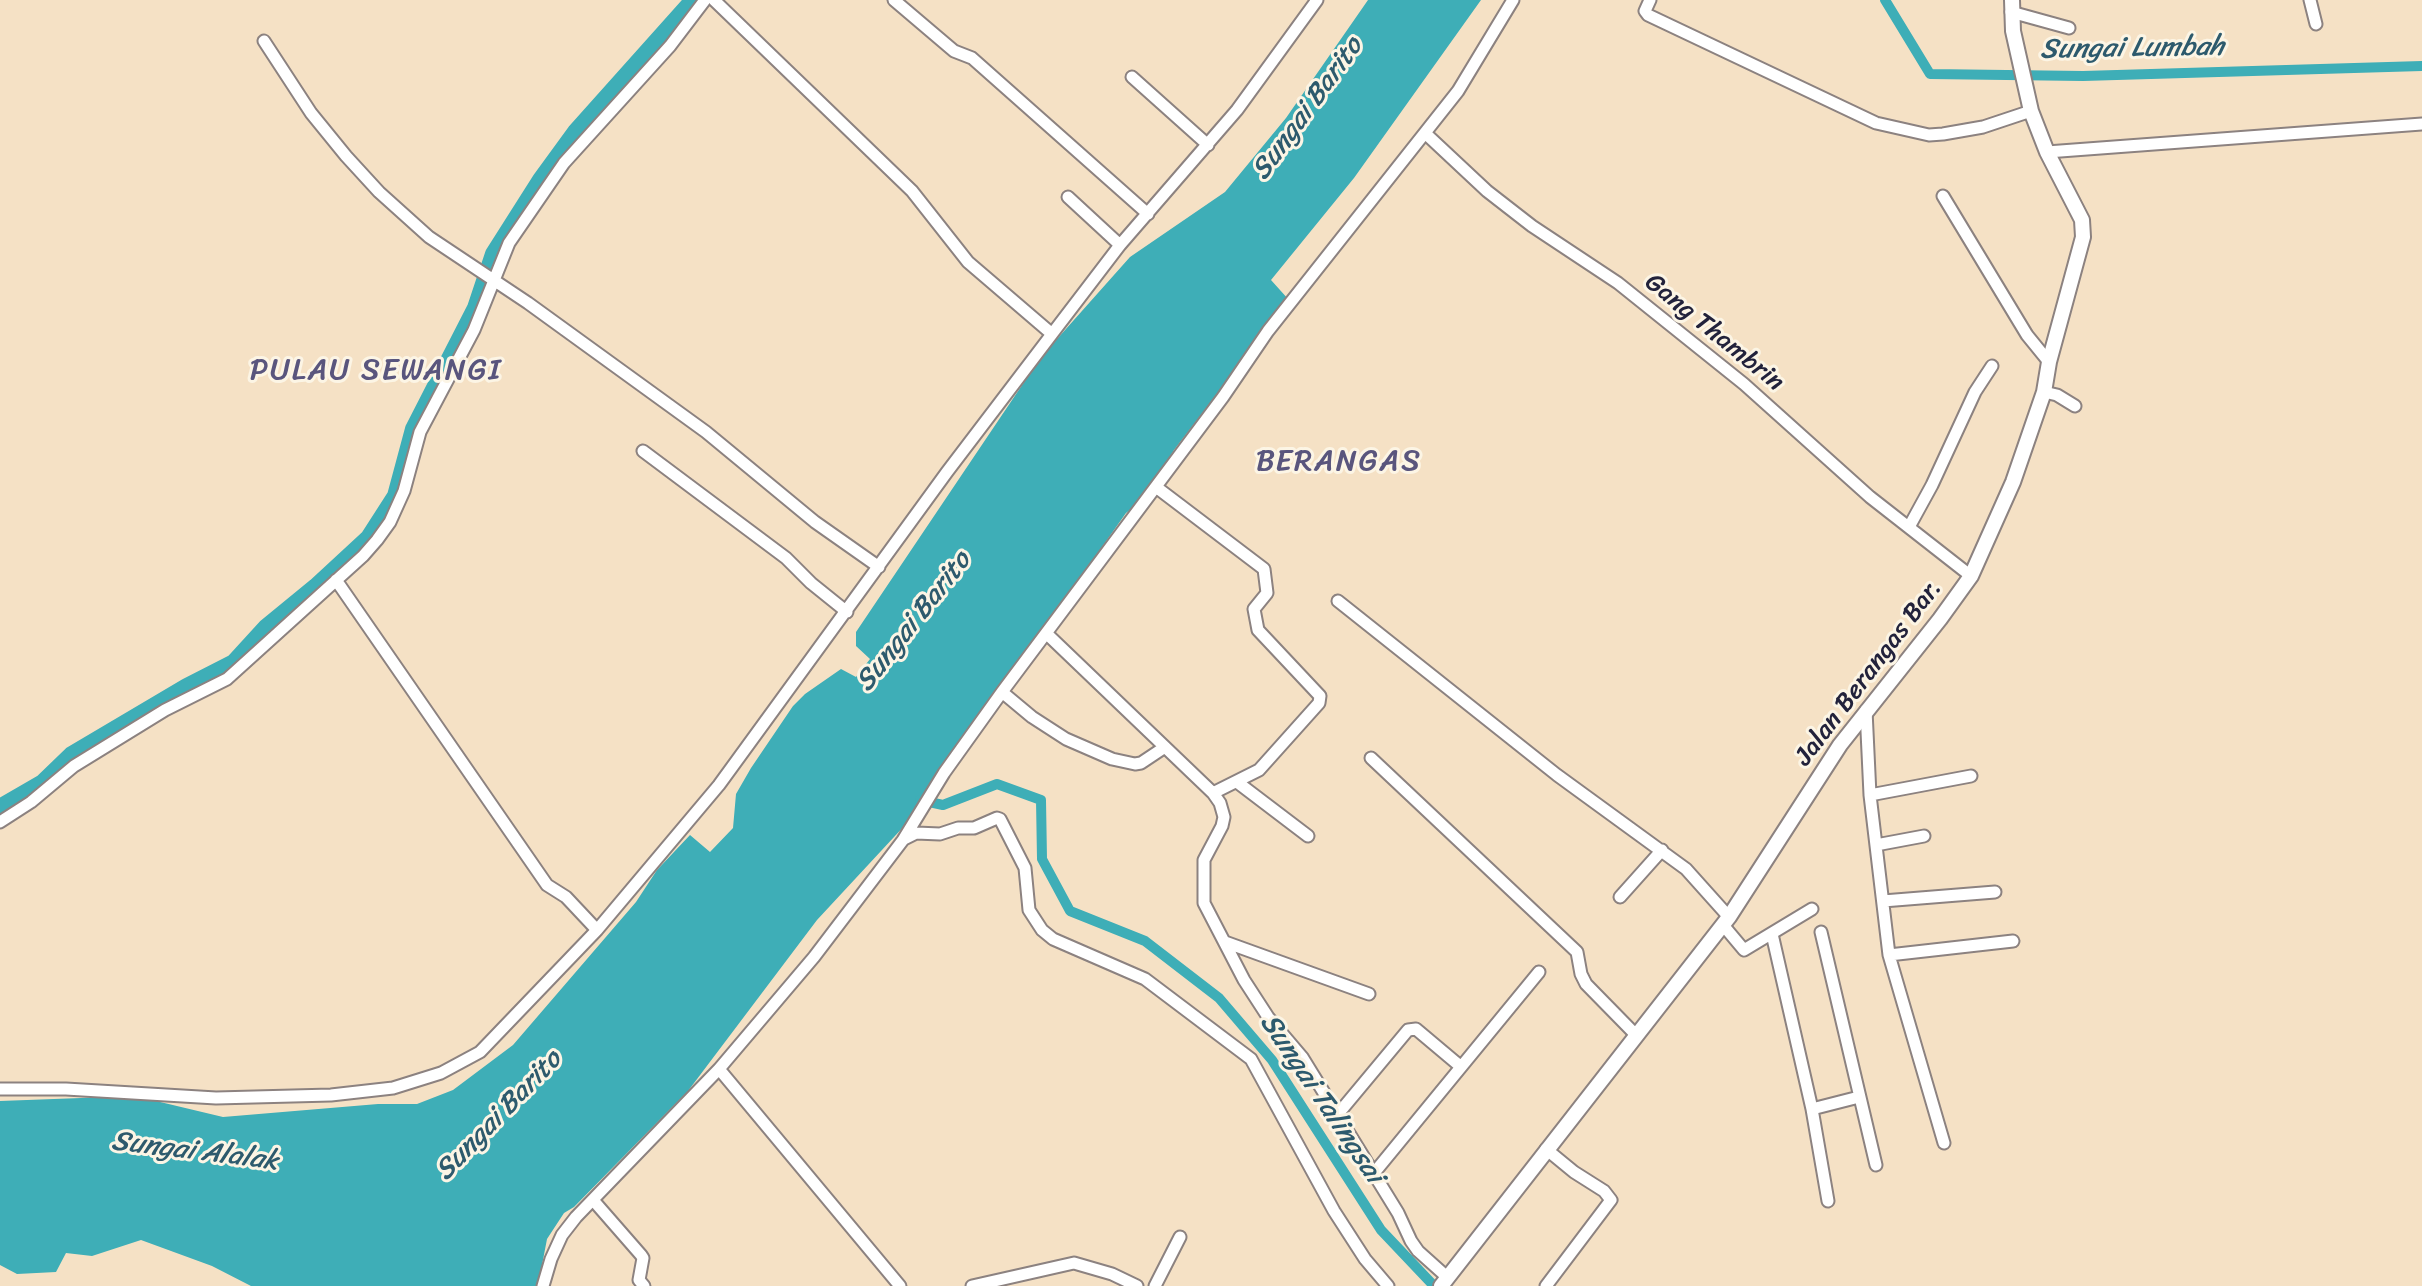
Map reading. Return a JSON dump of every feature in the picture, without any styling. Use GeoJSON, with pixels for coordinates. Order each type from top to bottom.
{"type":"FeatureCollection","features":[{"type":"Feature","properties":{"kind":"main road","name":"Jalan Berangas Bar."},"geometry":{"type":"LineString","coordinates":[[1444,1282],[1726,921],[1758,875],[1783,830],[1866,710],[1971,576],[2013,482],[2044,392],[2049,362],[2083,237],[2082,220],[2047,152],[2031,109],[2016,50],[2011,6]]}},
{"type":"Feature","properties":{"kind":"street"},"geometry":{"type":"LineString","coordinates":[[0,822],[31,802],[74,766],[165,710],[227,679],[363,556],[390,522],[404,491],[420,432],[474,330],[487,275],[564,163],[670,46],[705,0]]}},
{"type":"Feature","properties":{"kind":"street"},"geometry":{"type":"LineString","coordinates":[[714,0],[912,191],[968,262],[1052,334]]}},
{"type":"Feature","properties":{"kind":"street"},"geometry":{"type":"LineString","coordinates":[[894,0],[954,51],[972,58],[1148,214]]}},
{"type":"Feature","properties":{"kind":"street"},"geometry":{"type":"LineString","coordinates":[[0,1089],[66,1089],[216,1098],[331,1095],[393,1088],[441,1073],[480,1052],[597,930],[719,785],[1052,334],[1120,245],[1208,145],[1297,31],[1317,0]]}},
{"type":"Feature","properties":{"kind":"street"},"geometry":{"type":"LineString","coordinates":[[543,1286],[562,1235],[719,1069],[814,957],[905,837],[941,778],[1002,692],[1268,331],[1458,91],[1513,0]]}},
{"type":"Feature","properties":{"kind":"street"},"geometry":{"type":"LineString","coordinates":[[1650,0],[1645,11],[1648,15],[1876,123],[1929,135],[1943,134],[1983,127],[2031,109]]}},
{"type":"Feature","properties":{"kind":"street"},"geometry":{"type":"LineString","coordinates":[[2310,0],[2316,24]]}},
{"type":"Feature","properties":{"kind":"street"},"geometry":{"type":"LineString","coordinates":[[2011,6],[2069,28]]}},
{"type":"Feature","properties":{"kind":"street"},"geometry":{"type":"LineString","coordinates":[[264,41],[311,113],[379,192],[429,237],[706,432],[815,522],[879,567]]}},
{"type":"Feature","properties":{"kind":"street"},"geometry":{"type":"LineString","coordinates":[[1132,77],[1208,145]]}},
{"type":"Feature","properties":{"kind":"street"},"geometry":{"type":"LineString","coordinates":[[2047,152],[2422,124]]}},
{"type":"Feature","properties":{"kind":"street","name":"Gang Thambrin"},"geometry":{"type":"LineString","coordinates":[[1425,133],[1487,191],[1532,226],[1618,283],[1744,384],[1870,497],[1971,576]]}},
{"type":"Feature","properties":{"kind":"street"},"geometry":{"type":"LineString","coordinates":[[1943,196],[2027,335],[2049,362]]}},
{"type":"Feature","properties":{"kind":"street"},"geometry":{"type":"LineString","coordinates":[[1068,197],[1120,245]]}},
{"type":"Feature","properties":{"kind":"street"},"geometry":{"type":"LineString","coordinates":[[1909,527],[1975,392],[1992,366]]}},
{"type":"Feature","properties":{"kind":"street"},"geometry":{"type":"LineString","coordinates":[[2044,392],[2057,395],[2075,406]]}},
{"type":"Feature","properties":{"kind":"street"},"geometry":{"type":"LineString","coordinates":[[643,451],[786,558],[847,612]]}},
{"type":"Feature","properties":{"kind":"street"},"geometry":{"type":"LineString","coordinates":[[1156,487],[1264,569],[1267,593],[1254,609],[1258,630],[1320,696],[1319,703],[1259,770],[1213,793]]}},
{"type":"Feature","properties":{"kind":"street"},"geometry":{"type":"LineString","coordinates":[[336,580],[547,885],[566,897],[597,930]]}},
{"type":"Feature","properties":{"kind":"street"},"geometry":{"type":"LineString","coordinates":[[1338,601],[1557,775],[1686,869],[1744,950],[1812,909]]}},
{"type":"Feature","properties":{"kind":"street"},"geometry":{"type":"LineString","coordinates":[[1047,634],[1213,793],[1224,817],[1204,860],[1204,903],[1268,1017],[1302,1057],[1398,1213],[1411,1241],[1444,1282]]}},
{"type":"Feature","properties":{"kind":"street"},"geometry":{"type":"LineString","coordinates":[[1002,692],[1066,739],[1112,759],[1141,763],[1165,747]]}},
{"type":"Feature","properties":{"kind":"street"},"geometry":{"type":"LineString","coordinates":[[1866,710],[1870,795],[1889,955],[1944,1143]]}},
{"type":"Feature","properties":{"kind":"street"},"geometry":{"type":"LineString","coordinates":[[1371,758],[1573,948],[1579,955],[1581,974],[1586,984],[1636,1035]]}},
{"type":"Feature","properties":{"kind":"street"},"geometry":{"type":"LineString","coordinates":[[1870,795],[1971,776]]}},
{"type":"Feature","properties":{"kind":"street"},"geometry":{"type":"LineString","coordinates":[[1237,782],[1308,836]]}},
{"type":"Feature","properties":{"kind":"street"},"geometry":{"type":"LineString","coordinates":[[905,837],[916,833],[940,834],[958,828],[974,828],[1000,819],[1025,868],[1029,910],[1042,930],[1053,939],[1145,979],[1251,1059],[1334,1211],[1365,1259],[1388,1286]]}},
{"type":"Feature","properties":{"kind":"street"},"geometry":{"type":"LineString","coordinates":[[1876,845],[1924,836]]}},
{"type":"Feature","properties":{"kind":"street"},"geometry":{"type":"LineString","coordinates":[[1620,897],[1662,850]]}},
{"type":"Feature","properties":{"kind":"street"},"geometry":{"type":"LineString","coordinates":[[1883,901],[1995,892]]}},
{"type":"Feature","properties":{"kind":"street"},"geometry":{"type":"LineString","coordinates":[[1821,932],[1876,1165]]}},
{"type":"Feature","properties":{"kind":"street"},"geometry":{"type":"LineString","coordinates":[[1772,934],[1812,1109],[1828,1201]]}},
{"type":"Feature","properties":{"kind":"street"},"geometry":{"type":"LineString","coordinates":[[1889,955],[2013,941]]}},
{"type":"Feature","properties":{"kind":"street"},"geometry":{"type":"LineString","coordinates":[[1225,942],[1369,994]]}},
{"type":"Feature","properties":{"kind":"street"},"geometry":{"type":"LineString","coordinates":[[1374,1173],[1539,972]]}},
{"type":"Feature","properties":{"kind":"street"},"geometry":{"type":"LineString","coordinates":[[1338,1114],[1408,1030],[1416,1029],[1460,1066]]}},
{"type":"Feature","properties":{"kind":"street"},"geometry":{"type":"LineString","coordinates":[[719,1069],[900,1286]]}},
{"type":"Feature","properties":{"kind":"street"},"geometry":{"type":"LineString","coordinates":[[1812,1109],[1859,1097]]}},
{"type":"Feature","properties":{"kind":"street"},"geometry":{"type":"LineString","coordinates":[[1546,1149],[1604,1191],[1611,1200],[1546,1286]]}},
{"type":"Feature","properties":{"kind":"street"},"geometry":{"type":"LineString","coordinates":[[593,1200],[643,1258],[639,1280],[644,1286]]}},
{"type":"Feature","properties":{"kind":"street"},"geometry":{"type":"LineString","coordinates":[[1155,1286],[1180,1237]]}},
{"type":"Feature","properties":{"kind":"street"},"geometry":{"type":"LineString","coordinates":[[972,1286],[1005,1282],[1074,1263],[1112,1274],[1137,1286]]}},
{"type":"Feature","properties":{"kind":"water"},"geometry":{"type":"Polygon","coordinates":[[[1368,0],[1481,0],[1354,178],[1271,280],[1289,300],[1174,450],[1143,500],[1126,513],[907,823],[817,920],[688,1091],[574,1207],[564,1213],[547,1239],[538,1286],[251,1286],[212,1266],[141,1240],[92,1256],[66,1253],[56,1272],[17,1274],[0,1265],[0,1101],[135,1096],[223,1117],[378,1104],[417,1104],[453,1090],[513,1045],[636,902],[657,870],[690,835],[710,852],[733,828],[736,794],[793,706],[841,669],[856,677],[870,659],[856,646],[856,632],[1041,357],[1130,257],[1225,192],[1286,118],[1368,0]]]}},
{"type":"Feature","properties":{"kind":"waterway"},"geometry":{"type":"LineString","coordinates":[[0,808],[43,783],[72,755],[234,663],[266,628],[369,538],[396,496],[414,429],[476,308],[494,254],[576,132],[694,0]]}},
{"type":"Feature","properties":{"kind":"waterway","name":"Sungai Lumbah"},"geometry":{"type":"LineString","coordinates":[[1885,0],[1930,74],[2083,76],[2422,66]]}},
{"type":"Feature","properties":{"kind":"waterway","name":"Sungai Talingsai"},"geometry":{"type":"LineString","coordinates":[[920,800],[943,805],[997,784],[1041,800],[1042,859],[1070,911],[1145,941],[1219,998],[1272,1060],[1381,1230],[1434,1286]]}},
{"type":"Feature","properties":{"kind":"district","name":"PULAU SEWANGI"},"geometry":{"type":"Point","coordinates":[376,371]}},
{"type":"Feature","properties":{"kind":"district","name":"BERANGAS"},"geometry":{"type":"Point","coordinates":[1339,462]}},
{"type":"Feature","properties":{"kind":"water label","name":"Sungai Barito"},"geometry":{"type":"Point","coordinates":[1308,109]}},
{"type":"Feature","properties":{"kind":"water label","name":"Sungai Barito"},"geometry":{"type":"Point","coordinates":[914,622]}},
{"type":"Feature","properties":{"kind":"water label","name":"Sungai Barito"},"geometry":{"type":"Point","coordinates":[499,1116]}},
{"type":"Feature","properties":{"kind":"water label","name":"Sungai Alalak"},"geometry":{"type":"Point","coordinates":[195,1152]}}]}
